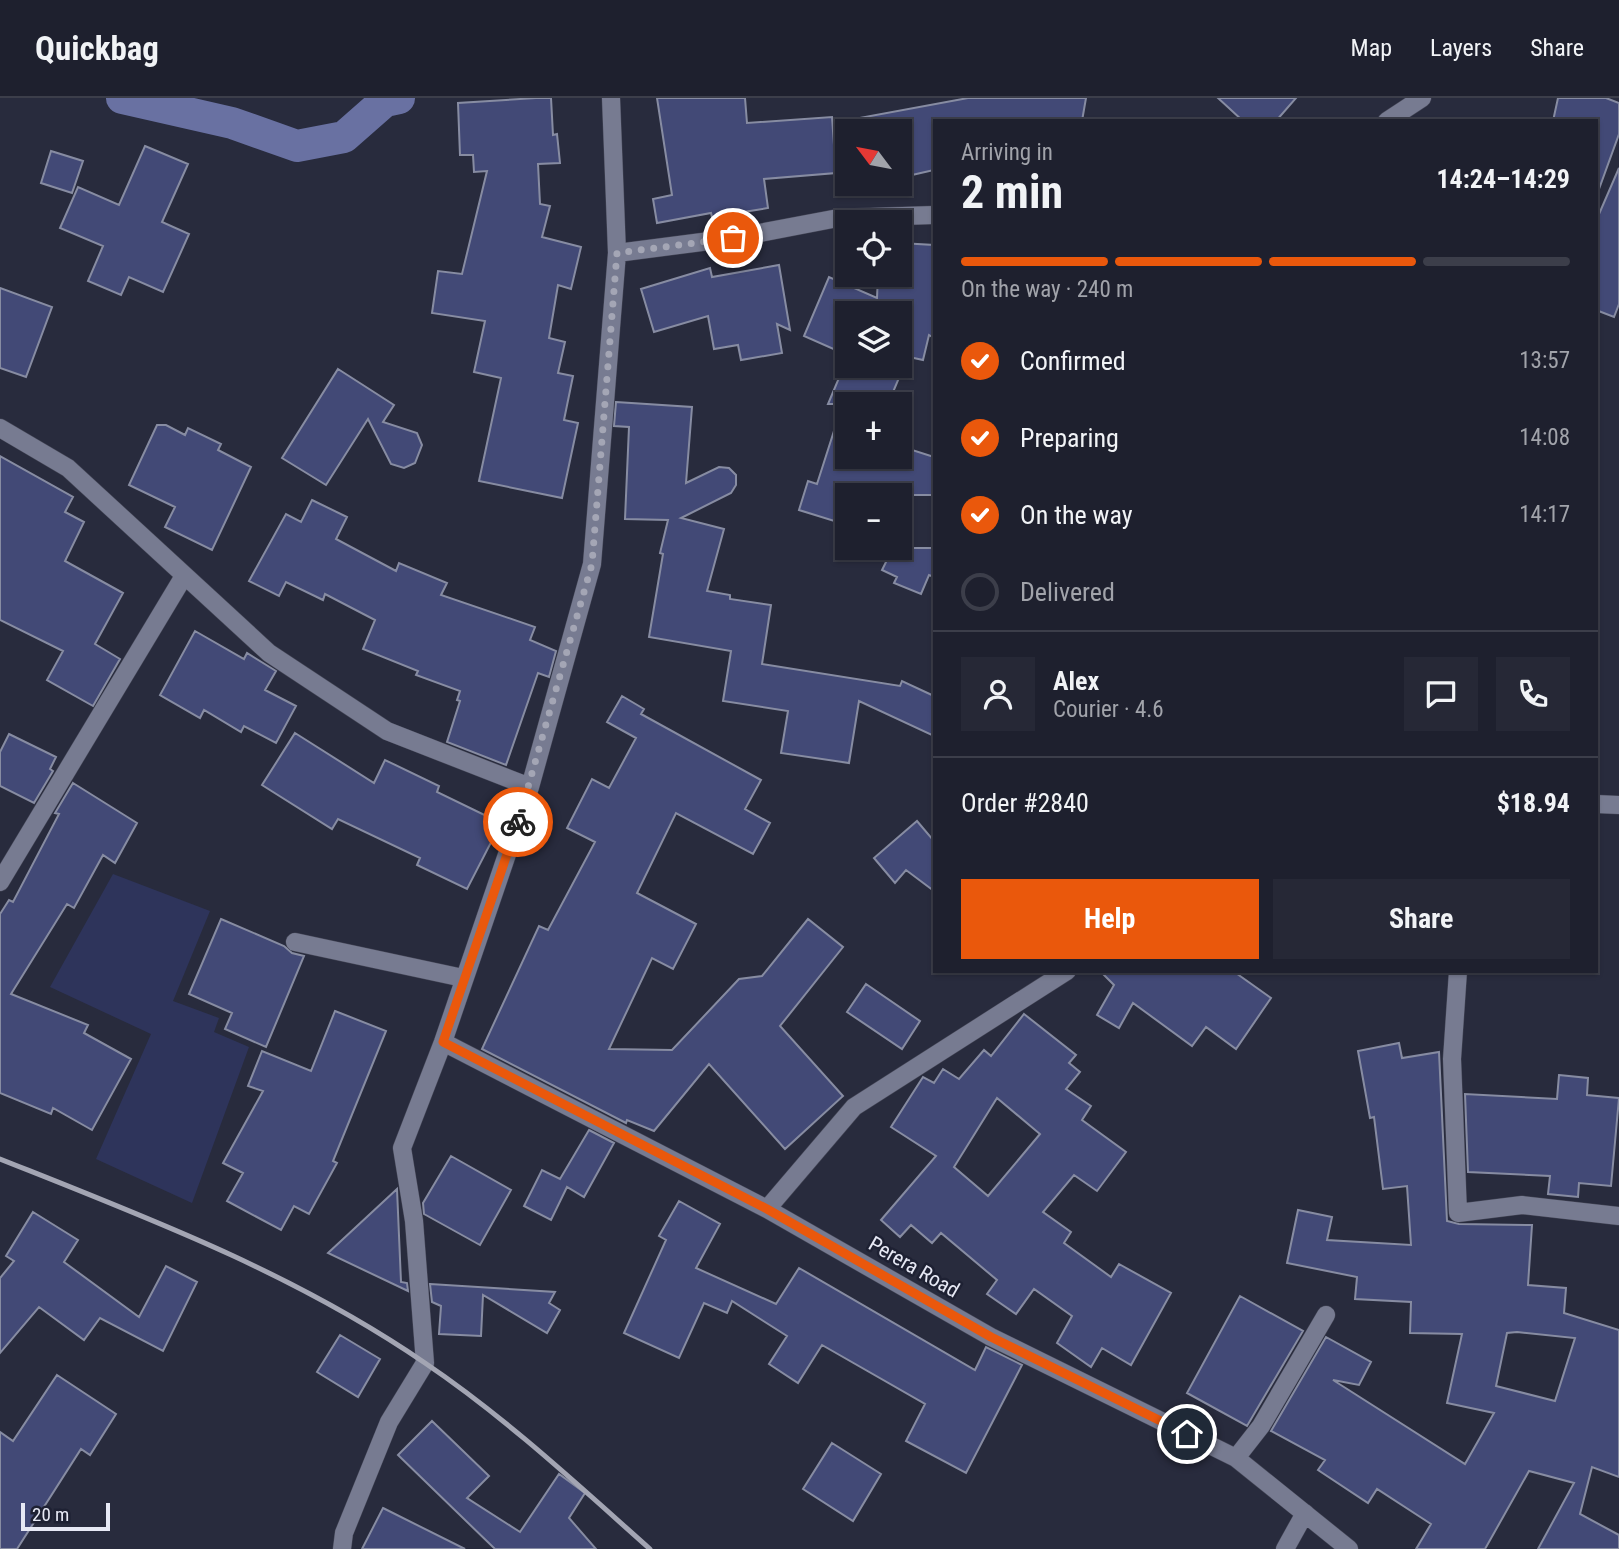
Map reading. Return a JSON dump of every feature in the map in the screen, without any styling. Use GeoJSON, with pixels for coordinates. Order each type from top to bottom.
{"type":"FeatureCollection","features":[{"type":"Feature","properties":{"kind":"street"},"geometry":{"type":"LineString","coordinates":[[342,1549],[344,1533],[389,1422],[425,1363],[414,1221],[402,1148],[443,1042],[530,788],[592,564],[617,253],[611,98]]}},
{"type":"Feature","properties":{"kind":"street"},"geometry":{"type":"LineString","coordinates":[[1390,119],[1422,98]]}},
{"type":"Feature","properties":{"kind":"street"},"geometry":{"type":"LineString","coordinates":[[617,253],[733,238],[838,218],[933,215]]}},
{"type":"Feature","properties":{"kind":"street"},"geometry":{"type":"LineString","coordinates":[[0,428],[68,468],[270,653],[387,731],[530,788]]}},
{"type":"Feature","properties":{"kind":"street"},"geometry":{"type":"LineString","coordinates":[[0,882],[184,576]]}},
{"type":"Feature","properties":{"kind":"street"},"geometry":{"type":"LineString","coordinates":[[1598,804],[1619,805]]}},
{"type":"Feature","properties":{"kind":"street"},"geometry":{"type":"LineString","coordinates":[[295,942],[463,978]]}},
{"type":"Feature","properties":{"kind":"street"},"geometry":{"type":"LineString","coordinates":[[767,1209],[855,1107],[1064,973]]}},
{"type":"Feature","properties":{"kind":"street"},"geometry":{"type":"LineString","coordinates":[[1458,973],[1452,1059],[1458,1213],[1522,1205],[1619,1216]]}},
{"type":"Feature","properties":{"kind":"street","name":"Perera Road"},"geometry":{"type":"LineString","coordinates":[[443,1042],[767,1209],[991,1337],[1236,1458],[1349,1549]]}},
{"type":"Feature","properties":{"kind":"street"},"geometry":{"type":"LineString","coordinates":[[1236,1458],[1261,1426],[1326,1315]]}},
{"type":"Feature","properties":{"kind":"street"},"geometry":{"type":"LineString","coordinates":[[1285,1549],[1305,1513]]}},
{"type":"Feature","properties":{"kind":"shaded area"},"geometry":{"type":"Polygon","coordinates":[[[113,874],[210,911],[173,1001],[219,1018],[214,1032],[249,1047],[192,1203],[96,1159],[151,1034],[50,987],[113,874]]]}},
{"type":"Feature","properties":{"kind":"building"},"geometry":{"type":"Polygon","coordinates":[[[551,98],[553,135],[557,134],[560,163],[538,164],[540,204],[550,206],[542,237],[581,247],[571,289],[558,285],[549,338],[565,342],[558,373],[573,376],[564,420],[578,423],[562,498],[479,481],[501,378],[474,372],[485,321],[432,313],[438,271],[462,274],[487,171],[474,172],[473,155],[460,155],[458,103],[551,98]]]}},
{"type":"Feature","properties":{"kind":"building"},"geometry":{"type":"Polygon","coordinates":[[[657,98],[745,98],[747,123],[832,117],[835,173],[764,179],[768,208],[712,217],[711,213],[657,223],[653,199],[672,195],[657,98]]]}},
{"type":"Feature","properties":{"kind":"building"},"geometry":{"type":"Polygon","coordinates":[[[968,98],[1086,98],[1082,119],[933,119],[933,170],[912,175],[912,119],[854,119],[968,98]]]}},
{"type":"Feature","properties":{"kind":"building"},"geometry":{"type":"Polygon","coordinates":[[[1218,98],[1296,98],[1278,119],[1241,119],[1218,98]]]}},
{"type":"Feature","properties":{"kind":"building"},"geometry":{"type":"Polygon","coordinates":[[[1558,98],[1606,98],[1619,103],[1619,134],[1599,189],[1598,119],[1553,119],[1558,98]]]}},
{"type":"Feature","properties":{"kind":"building"},"geometry":{"type":"Polygon","coordinates":[[[145,146],[188,164],[162,222],[189,234],[163,292],[129,277],[121,295],[88,281],[103,246],[60,228],[78,187],[119,205],[145,146]]]}},
{"type":"Feature","properties":{"kind":"building"},"geometry":{"type":"Polygon","coordinates":[[[51,151],[83,161],[72,193],[41,183],[51,151]]]}},
{"type":"Feature","properties":{"kind":"building"},"geometry":{"type":"Polygon","coordinates":[[[1619,168],[1619,304],[1614,317],[1598,311],[1598,216],[1619,168]]]}},
{"type":"Feature","properties":{"kind":"building"},"geometry":{"type":"Polygon","coordinates":[[[912,244],[933,245],[933,337],[929,335],[923,360],[912,358],[912,301],[835,301],[835,350],[804,336],[829,277],[835,280],[835,287],[852,287],[877,298],[877,287],[912,287],[912,244]]]}},
{"type":"Feature","properties":{"kind":"building"},"geometry":{"type":"Polygon","coordinates":[[[779,265],[790,330],[777,324],[782,353],[741,360],[738,345],[714,349],[708,316],[654,332],[641,289],[710,268],[712,277],[779,265]]]}},
{"type":"Feature","properties":{"kind":"building"},"geometry":{"type":"Polygon","coordinates":[[[0,288],[52,307],[26,377],[0,368],[0,288]]]}},
{"type":"Feature","properties":{"kind":"building"},"geometry":{"type":"Polygon","coordinates":[[[338,369],[394,405],[383,422],[417,433],[422,445],[415,463],[404,468],[391,464],[368,419],[326,485],[282,458],[338,369]]]}},
{"type":"Feature","properties":{"kind":"building"},"geometry":{"type":"Polygon","coordinates":[[[839,378],[899,378],[893,392],[835,392],[835,404],[828,404],[839,378]]]}},
{"type":"Feature","properties":{"kind":"building"},"geometry":{"type":"Polygon","coordinates":[[[616,402],[692,407],[686,483],[719,467],[729,468],[736,475],[736,485],[731,493],[681,518],[724,529],[707,591],[730,595],[730,599],[771,605],[762,664],[900,686],[902,681],[933,696],[933,736],[859,701],[849,763],[781,753],[788,711],[723,701],[731,651],[649,637],[663,554],[660,553],[668,520],[625,519],[629,427],[614,426],[616,402]]]}},
{"type":"Feature","properties":{"kind":"building"},"geometry":{"type":"Polygon","coordinates":[[[157,425],[166,425],[185,435],[188,428],[221,444],[218,450],[251,467],[212,550],[165,527],[175,507],[129,485],[157,425]]]}},
{"type":"Feature","properties":{"kind":"building"},"geometry":{"type":"Polygon","coordinates":[[[835,428],[835,469],[912,469],[912,450],[933,457],[933,495],[912,495],[912,483],[835,483],[835,521],[799,510],[808,481],[817,484],[835,428]]]}},
{"type":"Feature","properties":{"kind":"building"},"geometry":{"type":"Polygon","coordinates":[[[0,456],[73,497],[65,512],[84,522],[65,561],[123,593],[95,644],[120,659],[93,706],[47,680],[63,651],[0,620],[0,456]]]}},
{"type":"Feature","properties":{"kind":"building"},"geometry":{"type":"Polygon","coordinates":[[[312,500],[347,517],[336,539],[396,571],[399,563],[447,583],[441,595],[535,627],[530,640],[556,651],[549,677],[538,673],[506,765],[447,742],[460,701],[457,700],[460,691],[416,675],[418,671],[363,649],[375,620],[325,594],[323,600],[286,582],[279,596],[249,581],[286,514],[301,522],[312,500]]]}},
{"type":"Feature","properties":{"kind":"building"},"geometry":{"type":"Polygon","coordinates":[[[912,548],[933,548],[933,577],[929,575],[921,594],[894,583],[897,577],[882,570],[887,560],[912,560],[912,548]]]}},
{"type":"Feature","properties":{"kind":"building"},"geometry":{"type":"Polygon","coordinates":[[[195,631],[244,659],[247,653],[276,671],[265,690],[296,706],[276,743],[244,726],[241,732],[204,710],[200,718],[160,695],[195,631]]]}},
{"type":"Feature","properties":{"kind":"building"},"geometry":{"type":"Polygon","coordinates":[[[622,696],[644,709],[641,714],[761,780],[745,809],[770,823],[753,854],[676,813],[637,893],[696,924],[673,969],[652,958],[609,1049],[672,1050],[739,979],[762,976],[808,919],[843,947],[780,1026],[843,1096],[785,1149],[709,1064],[654,1131],[627,1120],[626,1123],[482,1049],[539,926],[548,930],[595,842],[567,828],[592,779],[609,788],[636,738],[607,722],[622,696]]]}},
{"type":"Feature","properties":{"kind":"building"},"geometry":{"type":"Polygon","coordinates":[[[295,733],[374,783],[385,760],[439,786],[437,792],[501,823],[467,889],[417,865],[420,858],[338,819],[332,829],[262,785],[295,733]]]}},
{"type":"Feature","properties":{"kind":"building"},"geometry":{"type":"Polygon","coordinates":[[[9,734],[56,757],[50,769],[53,771],[34,803],[0,786],[0,752],[9,734]]]}},
{"type":"Feature","properties":{"kind":"building"},"geometry":{"type":"Polygon","coordinates":[[[73,783],[137,823],[115,863],[103,855],[74,908],[67,904],[11,994],[88,1025],[84,1033],[131,1059],[92,1130],[53,1108],[51,1114],[0,1093],[0,914],[9,900],[13,902],[59,814],[55,813],[73,783]]]}},
{"type":"Feature","properties":{"kind":"building"},"geometry":{"type":"Polygon","coordinates":[[[917,821],[933,840],[933,890],[906,870],[895,883],[874,858],[917,821]]]}},
{"type":"Feature","properties":{"kind":"building"},"geometry":{"type":"Polygon","coordinates":[[[221,919],[284,946],[292,953],[304,956],[266,1047],[225,1029],[232,1013],[189,994],[221,919]]]}},
{"type":"Feature","properties":{"kind":"building"},"geometry":{"type":"Polygon","coordinates":[[[1102,973],[1236,973],[1271,998],[1236,1049],[1206,1027],[1192,1046],[1133,1003],[1119,1028],[1097,1015],[1114,985],[1102,973]]]}},
{"type":"Feature","properties":{"kind":"building"},"geometry":{"type":"Polygon","coordinates":[[[866,984],[920,1021],[902,1049],[847,1012],[866,984]]]}},
{"type":"Feature","properties":{"kind":"building"},"geometry":{"type":"Polygon","coordinates":[[[335,1011],[386,1031],[333,1161],[337,1163],[309,1214],[294,1206],[281,1230],[227,1201],[243,1173],[223,1163],[263,1091],[248,1086],[262,1051],[311,1071],[335,1011]]]}},
{"type":"Feature","properties":{"kind":"building"},"geometry":{"type":"Polygon","coordinates":[[[1024,1014],[1076,1055],[1069,1063],[1080,1072],[1066,1089],[1091,1106],[1082,1120],[1126,1152],[1097,1191],[1074,1175],[1043,1212],[1071,1232],[1064,1243],[1111,1277],[1119,1264],[1171,1293],[1131,1365],[1102,1348],[1091,1367],[1057,1343],[1072,1316],[1034,1289],[1016,1314],[987,1294],[997,1280],[941,1233],[932,1243],[911,1225],[900,1237],[881,1220],[936,1156],[891,1127],[923,1077],[934,1083],[943,1069],[959,1079],[984,1050],[991,1056],[1024,1014]],[[997,1098],[954,1167],[988,1196],[1040,1134],[997,1098]]]}},
{"type":"Feature","properties":{"kind":"building"},"geometry":{"type":"Polygon","coordinates":[[[1399,1043],[1402,1058],[1439,1052],[1447,1221],[1459,1224],[1532,1225],[1528,1285],[1566,1288],[1564,1313],[1619,1330],[1619,1477],[1592,1467],[1580,1514],[1619,1535],[1619,1549],[1538,1549],[1574,1483],[1529,1471],[1485,1549],[1416,1549],[1431,1524],[1377,1489],[1368,1503],[1318,1470],[1325,1460],[1271,1431],[1326,1337],[1371,1362],[1359,1385],[1333,1380],[1465,1464],[1494,1413],[1447,1403],[1462,1334],[1410,1333],[1411,1302],[1355,1299],[1357,1277],[1287,1263],[1298,1210],[1332,1217],[1327,1240],[1411,1245],[1407,1186],[1383,1189],[1374,1117],[1370,1118],[1358,1051],[1399,1043]],[[1507,1333],[1496,1386],[1555,1401],[1575,1338],[1507,1333]]]}},
{"type":"Feature","properties":{"kind":"building"},"geometry":{"type":"Polygon","coordinates":[[[1559,1075],[1588,1078],[1587,1095],[1619,1098],[1611,1186],[1579,1183],[1578,1197],[1548,1194],[1550,1176],[1468,1172],[1465,1094],[1557,1099],[1559,1075]]]}},
{"type":"Feature","properties":{"kind":"building"},"geometry":{"type":"Polygon","coordinates":[[[589,1130],[614,1143],[584,1197],[567,1187],[551,1220],[524,1206],[542,1170],[560,1179],[589,1130]]]}},
{"type":"Feature","properties":{"kind":"building"},"geometry":{"type":"Polygon","coordinates":[[[451,1156],[511,1190],[480,1245],[424,1214],[423,1203],[451,1156]]]}},
{"type":"Feature","properties":{"kind":"building"},"geometry":{"type":"Polygon","coordinates":[[[397,1189],[401,1282],[407,1283],[408,1291],[328,1253],[397,1189]]]}},
{"type":"Feature","properties":{"kind":"building"},"geometry":{"type":"Polygon","coordinates":[[[679,1201],[720,1224],[696,1268],[776,1304],[799,1268],[975,1370],[986,1347],[1022,1365],[966,1473],[906,1441],[925,1404],[822,1345],[798,1383],[769,1364],[787,1336],[732,1301],[727,1313],[704,1303],[679,1358],[624,1333],[666,1240],[659,1236],[679,1201]]]}},
{"type":"Feature","properties":{"kind":"building"},"geometry":{"type":"Polygon","coordinates":[[[33,1212],[78,1240],[64,1262],[139,1317],[166,1266],[197,1282],[163,1351],[100,1318],[84,1340],[39,1307],[0,1353],[0,1278],[14,1261],[6,1256],[33,1212]]]}},
{"type":"Feature","properties":{"kind":"building"},"geometry":{"type":"Polygon","coordinates":[[[430,1284],[555,1292],[549,1303],[560,1310],[547,1333],[483,1295],[481,1336],[439,1334],[441,1306],[432,1302],[430,1284]]]}},
{"type":"Feature","properties":{"kind":"building"},"geometry":{"type":"Polygon","coordinates":[[[1240,1296],[1303,1331],[1247,1426],[1187,1393],[1240,1296]]]}},
{"type":"Feature","properties":{"kind":"building"},"geometry":{"type":"Polygon","coordinates":[[[340,1335],[380,1359],[358,1397],[317,1372],[340,1335]]]}},
{"type":"Feature","properties":{"kind":"building"},"geometry":{"type":"Polygon","coordinates":[[[57,1375],[116,1414],[90,1455],[81,1449],[17,1549],[0,1549],[0,1432],[13,1441],[57,1375]]]}},
{"type":"Feature","properties":{"kind":"building"},"geometry":{"type":"Polygon","coordinates":[[[432,1421],[489,1476],[467,1498],[520,1532],[559,1474],[585,1493],[569,1518],[596,1549],[495,1549],[398,1455],[432,1421]]]}},
{"type":"Feature","properties":{"kind":"building"},"geometry":{"type":"Polygon","coordinates":[[[832,1443],[881,1474],[853,1521],[803,1489],[832,1443]]]}},
{"type":"Feature","properties":{"kind":"building"},"geometry":{"type":"Polygon","coordinates":[[[383,1508],[465,1549],[362,1549],[383,1508]]]}},
{"type":"Feature","properties":{"kind":"waterway"},"geometry":{"type":"LineString","coordinates":[[122,98],[232,123],[297,146],[344,137],[385,101],[399,98]]}},
{"type":"Feature","properties":{"kind":"railway"},"geometry":{"type":"LineString","coordinates":[[0,1159],[218,1249],[324,1301],[375,1331],[484,1406],[650,1549]]}},
{"type":"Feature","properties":{"kind":"way so far"},"geometry":{"type":"LineString","coordinates":[[518,822],[530,788],[592,564],[617,253],[733,238]]}},
{"type":"Feature","properties":{"kind":"route"},"geometry":{"type":"LineString","coordinates":[[518,822],[443,1042],[767,1209],[991,1337],[1187,1434]]}}]}
